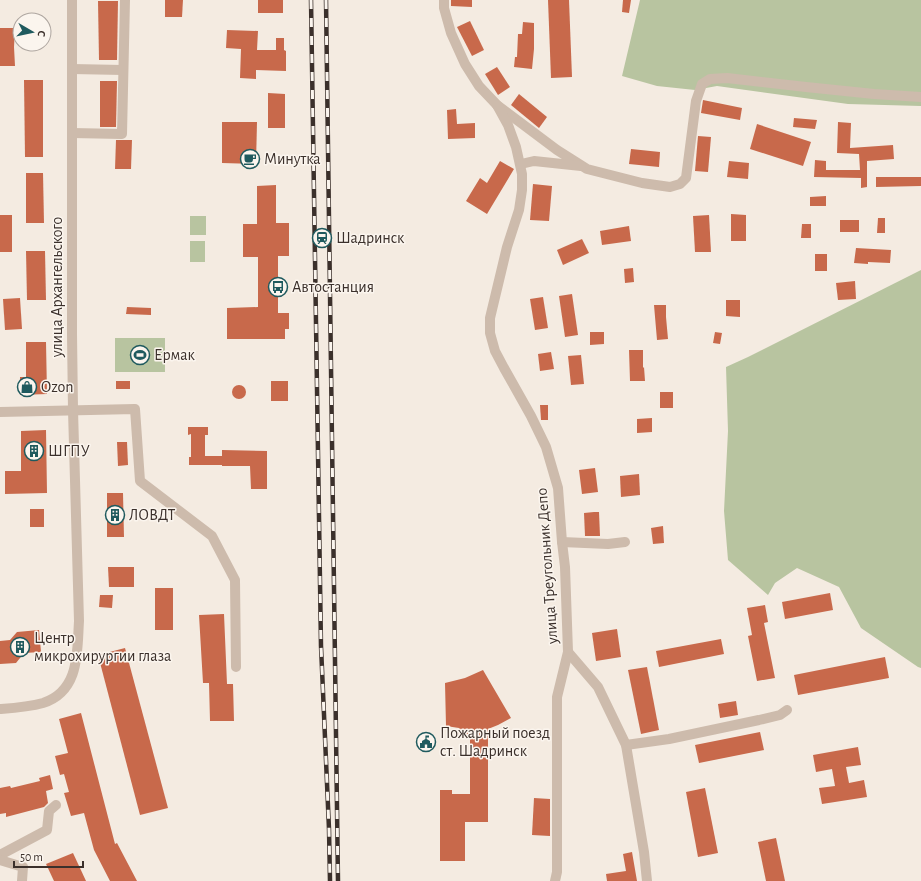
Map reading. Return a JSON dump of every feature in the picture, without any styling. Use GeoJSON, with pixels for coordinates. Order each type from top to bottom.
{"type":"FeatureCollection","features":[{"type":"Feature","properties":{"kind":"street","name":"улица Архангельского"},"geometry":{"type":"LineString","coordinates":[[0,709],[24,707],[43,703],[63,692],[71,680],[78,652],[79,621],[72,320],[72,0]]}},
{"type":"Feature","properties":{"kind":"street"},"geometry":{"type":"LineString","coordinates":[[72,133],[122,134],[125,0]]}},
{"type":"Feature","properties":{"kind":"street"},"geometry":{"type":"LineString","coordinates":[[444,0],[444,8],[451,33],[465,64],[479,86],[497,105],[557,150],[584,167]]}},
{"type":"Feature","properties":{"kind":"street"},"geometry":{"type":"LineString","coordinates":[[72,69],[124,70]]}},
{"type":"Feature","properties":{"kind":"street"},"geometry":{"type":"LineString","coordinates":[[520,164],[534,161],[549,162],[584,167],[642,183],[670,187],[680,184],[686,178],[696,101],[702,84],[710,79],[727,78],[874,94],[921,97]]}},
{"type":"Feature","properties":{"kind":"street","name":"улица Треугольник Депо"},"geometry":{"type":"LineString","coordinates":[[497,105],[508,125],[516,146],[522,174],[522,190],[519,210],[507,247],[490,318],[490,333],[495,351],[531,416],[546,447],[558,488],[565,568],[568,652],[598,686],[626,745],[644,852],[647,881]]}},
{"type":"Feature","properties":{"kind":"street"},"geometry":{"type":"LineString","coordinates":[[0,412],[135,409],[140,481],[212,536],[235,580],[236,667]]}},
{"type":"Feature","properties":{"kind":"street"},"geometry":{"type":"LineString","coordinates":[[562,542],[608,544],[625,542]]}},
{"type":"Feature","properties":{"kind":"street"},"geometry":{"type":"LineString","coordinates":[[555,881],[557,872],[557,697],[568,652]]}},
{"type":"Feature","properties":{"kind":"street"},"geometry":{"type":"LineString","coordinates":[[626,745],[668,739],[759,720],[780,715],[787,710]]}},
{"type":"Feature","properties":{"kind":"street"},"geometry":{"type":"LineString","coordinates":[[0,855],[47,830],[49,811],[56,804]]}},
{"type":"Feature","properties":{"kind":"street"},"geometry":{"type":"LineString","coordinates":[[0,860],[23,867],[22,881]]}},
{"type":"Feature","properties":{"kind":"green space"},"geometry":{"type":"Polygon","coordinates":[[[640,0],[921,0],[921,106],[848,104],[717,86],[695,90],[657,86],[622,76],[640,0]]]}},
{"type":"Feature","properties":{"kind":"green space"},"geometry":{"type":"Polygon","coordinates":[[[190,216],[206,216],[206,235],[190,235],[190,216]]]}},
{"type":"Feature","properties":{"kind":"green space"},"geometry":{"type":"Polygon","coordinates":[[[190,241],[205,241],[205,262],[190,262],[190,241]]]}},
{"type":"Feature","properties":{"kind":"green space"},"geometry":{"type":"Polygon","coordinates":[[[921,270],[921,668],[861,628],[839,587],[797,568],[775,583],[768,595],[728,560],[724,511],[728,431],[726,367],[921,270]]]}},
{"type":"Feature","properties":{"kind":"green space","name":"Ермак"},"geometry":{"type":"Polygon","coordinates":[[[115,338],[165,338],[165,372],[115,372],[115,338]]]}},
{"type":"Feature","properties":{"kind":"building"},"geometry":{"type":"Polygon","coordinates":[[[165,0],[183,0],[182,17],[165,17],[165,0]]]}},
{"type":"Feature","properties":{"kind":"building"},"geometry":{"type":"Polygon","coordinates":[[[258,0],[283,0],[283,13],[258,13],[258,0]]]}},
{"type":"Feature","properties":{"kind":"building"},"geometry":{"type":"Polygon","coordinates":[[[451,0],[472,0],[472,7],[451,6],[451,0]]]}},
{"type":"Feature","properties":{"kind":"building"},"geometry":{"type":"Polygon","coordinates":[[[548,0],[569,0],[572,77],[551,78],[548,0]]]}},
{"type":"Feature","properties":{"kind":"building"},"geometry":{"type":"Polygon","coordinates":[[[623,0],[631,0],[629,13],[622,12],[623,0]]]}},
{"type":"Feature","properties":{"kind":"building"},"geometry":{"type":"Polygon","coordinates":[[[98,1],[118,1],[117,60],[99,60],[98,1]]]}},
{"type":"Feature","properties":{"kind":"building"},"geometry":{"type":"Polygon","coordinates":[[[470,21],[484,50],[472,56],[457,27],[470,21]]]}},
{"type":"Feature","properties":{"kind":"building"},"geometry":{"type":"Polygon","coordinates":[[[523,22],[534,23],[532,69],[514,67],[515,57],[517,57],[518,34],[522,34],[523,22]]]}},
{"type":"Feature","properties":{"kind":"building"},"geometry":{"type":"Polygon","coordinates":[[[0,28],[12,28],[12,52],[14,52],[15,66],[0,66],[0,28]]]}},
{"type":"Feature","properties":{"kind":"building"},"geometry":{"type":"Polygon","coordinates":[[[227,30],[258,31],[257,50],[276,50],[276,38],[284,38],[284,50],[286,51],[286,71],[256,70],[256,79],[240,78],[241,49],[226,48],[227,30]]]}},
{"type":"Feature","properties":{"kind":"building"},"geometry":{"type":"Polygon","coordinates":[[[497,67],[510,87],[498,95],[485,74],[497,67]]]}},
{"type":"Feature","properties":{"kind":"building"},"geometry":{"type":"Polygon","coordinates":[[[24,80],[43,80],[43,157],[25,157],[24,80]]]}},
{"type":"Feature","properties":{"kind":"building"},"geometry":{"type":"Polygon","coordinates":[[[100,81],[117,81],[116,127],[100,127],[100,81]]]}},
{"type":"Feature","properties":{"kind":"building"},"geometry":{"type":"Polygon","coordinates":[[[268,93],[285,94],[285,128],[268,128],[268,93]]]}},
{"type":"Feature","properties":{"kind":"building"},"geometry":{"type":"Polygon","coordinates":[[[519,94],[547,117],[539,128],[511,105],[519,94]]]}},
{"type":"Feature","properties":{"kind":"building"},"geometry":{"type":"Polygon","coordinates":[[[703,100],[742,108],[740,120],[701,113],[703,100]]]}},
{"type":"Feature","properties":{"kind":"building"},"geometry":{"type":"Polygon","coordinates":[[[456,109],[457,124],[475,123],[475,138],[448,139],[447,110],[456,109]]]}},
{"type":"Feature","properties":{"kind":"building"},"geometry":{"type":"Polygon","coordinates":[[[794,118],[817,120],[815,129],[793,127],[794,118]]]}},
{"type":"Feature","properties":{"kind":"building"},"geometry":{"type":"Polygon","coordinates":[[[222,122],[257,122],[256,164],[222,163],[222,122]]]}},
{"type":"Feature","properties":{"kind":"building"},"geometry":{"type":"Polygon","coordinates":[[[838,122],[851,123],[850,148],[893,145],[894,159],[867,161],[867,187],[861,188],[861,178],[814,177],[815,160],[826,161],[826,170],[860,170],[859,154],[837,153],[838,122]]]}},
{"type":"Feature","properties":{"kind":"building"},"geometry":{"type":"Polygon","coordinates":[[[757,124],[811,142],[803,166],[750,149],[757,124]]]}},
{"type":"Feature","properties":{"kind":"building"},"geometry":{"type":"Polygon","coordinates":[[[698,136],[711,137],[708,172],[695,171],[698,136]]]}},
{"type":"Feature","properties":{"kind":"building"},"geometry":{"type":"Polygon","coordinates":[[[116,140],[132,140],[131,169],[115,169],[116,140]]]}},
{"type":"Feature","properties":{"kind":"building"},"geometry":{"type":"Polygon","coordinates":[[[631,149],[660,152],[659,167],[629,164],[631,149]]]}},
{"type":"Feature","properties":{"kind":"building"},"geometry":{"type":"Polygon","coordinates":[[[500,161],[514,169],[487,214],[466,201],[480,178],[487,183],[500,161]]]}},
{"type":"Feature","properties":{"kind":"building"},"geometry":{"type":"Polygon","coordinates":[[[729,161],[749,163],[748,179],[727,177],[729,161]]]}},
{"type":"Feature","properties":{"kind":"building"},"geometry":{"type":"Polygon","coordinates":[[[26,173],[43,173],[44,223],[26,223],[26,173]]]}},
{"type":"Feature","properties":{"kind":"building"},"geometry":{"type":"Polygon","coordinates":[[[876,177],[921,177],[921,186],[876,187],[876,177]]]}},
{"type":"Feature","properties":{"kind":"building"},"geometry":{"type":"Polygon","coordinates":[[[533,184],[552,186],[549,221],[530,220],[533,184]]]}},
{"type":"Feature","properties":{"kind":"building","name":"Шадринск"},"geometry":{"type":"Polygon","coordinates":[[[276,185],[276,223],[289,223],[289,256],[278,256],[278,313],[289,313],[289,329],[285,329],[285,339],[227,339],[227,308],[258,307],[258,257],[243,257],[243,224],[257,224],[257,186],[276,185]]]}},
{"type":"Feature","properties":{"kind":"building"},"geometry":{"type":"Polygon","coordinates":[[[826,196],[826,206],[810,206],[810,197],[826,196]]]}},
{"type":"Feature","properties":{"kind":"building"},"geometry":{"type":"Polygon","coordinates":[[[731,214],[746,215],[746,241],[731,241],[731,214]]]}},
{"type":"Feature","properties":{"kind":"building"},"geometry":{"type":"Polygon","coordinates":[[[0,215],[12,215],[12,252],[0,252],[0,215]]]}},
{"type":"Feature","properties":{"kind":"building"},"geometry":{"type":"Polygon","coordinates":[[[709,215],[711,252],[695,252],[693,216],[709,215]]]}},
{"type":"Feature","properties":{"kind":"building"},"geometry":{"type":"Polygon","coordinates":[[[878,218],[885,218],[885,233],[877,233],[878,218]]]}},
{"type":"Feature","properties":{"kind":"building"},"geometry":{"type":"Polygon","coordinates":[[[840,220],[859,220],[859,232],[840,232],[840,220]]]}},
{"type":"Feature","properties":{"kind":"building"},"geometry":{"type":"Polygon","coordinates":[[[802,224],[811,224],[811,238],[801,238],[802,224]]]}},
{"type":"Feature","properties":{"kind":"building"},"geometry":{"type":"Polygon","coordinates":[[[629,226],[631,241],[602,245],[600,231],[629,226]]]}},
{"type":"Feature","properties":{"kind":"building"},"geometry":{"type":"Polygon","coordinates":[[[582,239],[589,253],[563,265],[557,250],[582,239]]]}},
{"type":"Feature","properties":{"kind":"building"},"geometry":{"type":"Polygon","coordinates":[[[856,248],[891,250],[890,263],[854,263],[856,248]]]}},
{"type":"Feature","properties":{"kind":"building"},"geometry":{"type":"Polygon","coordinates":[[[26,251],[45,251],[46,300],[27,300],[26,251]]]}},
{"type":"Feature","properties":{"kind":"building"},"geometry":{"type":"Polygon","coordinates":[[[815,254],[827,254],[827,271],[815,271],[815,254]]]}},
{"type":"Feature","properties":{"kind":"building"},"geometry":{"type":"Polygon","coordinates":[[[633,268],[634,282],[625,283],[624,269],[633,268]]]}},
{"type":"Feature","properties":{"kind":"building"},"geometry":{"type":"Polygon","coordinates":[[[855,281],[856,299],[838,300],[836,283],[855,281]]]}},
{"type":"Feature","properties":{"kind":"building"},"geometry":{"type":"Polygon","coordinates":[[[572,294],[578,335],[565,337],[559,296],[572,294]]]}},
{"type":"Feature","properties":{"kind":"building"},"geometry":{"type":"Polygon","coordinates":[[[543,297],[548,328],[535,330],[530,299],[543,297]]]}},
{"type":"Feature","properties":{"kind":"building"},"geometry":{"type":"Polygon","coordinates":[[[20,298],[22,329],[5,330],[3,299],[20,298]]]}},
{"type":"Feature","properties":{"kind":"building"},"geometry":{"type":"Polygon","coordinates":[[[726,300],[740,300],[740,317],[726,316],[726,300]]]}},
{"type":"Feature","properties":{"kind":"building"},"geometry":{"type":"Polygon","coordinates":[[[654,305],[666,305],[668,339],[657,340],[654,305]]]}},
{"type":"Feature","properties":{"kind":"building"},"geometry":{"type":"Polygon","coordinates":[[[127,307],[151,308],[151,315],[126,314],[127,307]]]}},
{"type":"Feature","properties":{"kind":"building"},"geometry":{"type":"Polygon","coordinates":[[[590,332],[604,332],[604,344],[590,345],[590,332]]]}},
{"type":"Feature","properties":{"kind":"building"},"geometry":{"type":"Polygon","coordinates":[[[715,332],[722,333],[720,344],[713,343],[715,332]]]}},
{"type":"Feature","properties":{"kind":"building"},"geometry":{"type":"Polygon","coordinates":[[[26,342],[46,342],[47,394],[20,395],[20,377],[26,377],[26,342]]]}},
{"type":"Feature","properties":{"kind":"building"},"geometry":{"type":"Polygon","coordinates":[[[629,350],[643,350],[645,381],[630,381],[629,350]]]}},
{"type":"Feature","properties":{"kind":"building"},"geometry":{"type":"Polygon","coordinates":[[[551,352],[554,369],[540,371],[538,354],[551,352]]]}},
{"type":"Feature","properties":{"kind":"building"},"geometry":{"type":"Polygon","coordinates":[[[581,355],[584,384],[571,385],[568,356],[581,355]]]}},
{"type":"Feature","properties":{"kind":"building"},"geometry":{"type":"Polygon","coordinates":[[[116,381],[130,381],[130,389],[116,389],[116,381]]]}},
{"type":"Feature","properties":{"kind":"building"},"geometry":{"type":"Polygon","coordinates":[[[271,381],[288,381],[288,401],[271,401],[271,381]]]}},
{"type":"Feature","properties":{"kind":"building"},"geometry":{"type":"Polygon","coordinates":[[[236,385],[242,385],[246,389],[246,395],[242,399],[236,399],[232,395],[232,389],[236,385]]]}},
{"type":"Feature","properties":{"kind":"building"},"geometry":{"type":"Polygon","coordinates":[[[660,392],[673,392],[673,408],[660,408],[660,392]]]}},
{"type":"Feature","properties":{"kind":"building"},"geometry":{"type":"Polygon","coordinates":[[[540,405],[548,405],[548,420],[541,420],[540,405]]]}},
{"type":"Feature","properties":{"kind":"building"},"geometry":{"type":"Polygon","coordinates":[[[652,418],[652,432],[637,433],[637,419],[652,418]]]}},
{"type":"Feature","properties":{"kind":"building"},"geometry":{"type":"Polygon","coordinates":[[[188,427],[208,427],[208,435],[205,435],[205,456],[222,456],[222,450],[267,451],[267,489],[251,489],[250,466],[189,465],[189,457],[191,457],[191,434],[188,435],[188,427]]]}},
{"type":"Feature","properties":{"kind":"building","name":"ШГПУ"},"geometry":{"type":"Polygon","coordinates":[[[46,430],[47,493],[5,494],[5,471],[21,471],[21,431],[46,430]]]}},
{"type":"Feature","properties":{"kind":"building"},"geometry":{"type":"Polygon","coordinates":[[[117,442],[127,442],[128,465],[118,466],[117,442]]]}},
{"type":"Feature","properties":{"kind":"building"},"geometry":{"type":"Polygon","coordinates":[[[595,468],[598,492],[582,494],[579,470],[595,468]]]}},
{"type":"Feature","properties":{"kind":"building"},"geometry":{"type":"Polygon","coordinates":[[[639,474],[640,495],[621,497],[620,476],[639,474]]]}},
{"type":"Feature","properties":{"kind":"building","name":"ЛОВДТ"},"geometry":{"type":"Polygon","coordinates":[[[107,493],[123,493],[124,537],[107,537],[107,493]]]}},
{"type":"Feature","properties":{"kind":"building"},"geometry":{"type":"Polygon","coordinates":[[[30,509],[44,509],[44,527],[30,527],[30,509]]]}},
{"type":"Feature","properties":{"kind":"building"},"geometry":{"type":"Polygon","coordinates":[[[599,512],[600,536],[585,536],[584,513],[599,512]]]}},
{"type":"Feature","properties":{"kind":"building"},"geometry":{"type":"Polygon","coordinates":[[[663,526],[664,543],[653,544],[651,528],[663,526]]]}},
{"type":"Feature","properties":{"kind":"building"},"geometry":{"type":"Polygon","coordinates":[[[108,567],[134,567],[134,587],[109,587],[108,567]]]}},
{"type":"Feature","properties":{"kind":"building"},"geometry":{"type":"Polygon","coordinates":[[[155,588],[173,588],[173,630],[155,630],[155,588]]]}},
{"type":"Feature","properties":{"kind":"building"},"geometry":{"type":"Polygon","coordinates":[[[830,593],[833,610],[785,619],[782,602],[830,593]]]}},
{"type":"Feature","properties":{"kind":"building"},"geometry":{"type":"Polygon","coordinates":[[[100,595],[113,595],[112,608],[99,607],[100,595]]]}},
{"type":"Feature","properties":{"kind":"building"},"geometry":{"type":"Polygon","coordinates":[[[765,605],[768,622],[764,623],[775,678],[757,681],[748,636],[752,635],[747,608],[765,605]]]}},
{"type":"Feature","properties":{"kind":"building"},"geometry":{"type":"Polygon","coordinates":[[[224,614],[227,684],[233,684],[234,721],[210,721],[209,683],[203,683],[199,615],[224,614]]]}},
{"type":"Feature","properties":{"kind":"building"},"geometry":{"type":"Polygon","coordinates":[[[617,629],[621,657],[596,661],[592,633],[617,629]]]}},
{"type":"Feature","properties":{"kind":"building","name":"Центр микрохирургии глаза"},"geometry":{"type":"Polygon","coordinates":[[[39,630],[41,652],[24,653],[16,663],[0,664],[0,641],[10,640],[17,632],[39,630]]]}},
{"type":"Feature","properties":{"kind":"building"},"geometry":{"type":"Polygon","coordinates":[[[721,639],[724,654],[659,667],[656,651],[721,639]]]}},
{"type":"Feature","properties":{"kind":"building"},"geometry":{"type":"Polygon","coordinates":[[[125,648],[168,808],[140,815],[98,655],[125,648]]]}},
{"type":"Feature","properties":{"kind":"building"},"geometry":{"type":"Polygon","coordinates":[[[885,657],[889,678],[798,695],[794,675],[885,657]]]}},
{"type":"Feature","properties":{"kind":"building"},"geometry":{"type":"Polygon","coordinates":[[[647,667],[659,730],[641,734],[628,670],[647,667]]]}},
{"type":"Feature","properties":{"kind":"building"},"geometry":{"type":"Polygon","coordinates":[[[483,670],[511,718],[488,729],[488,822],[465,822],[465,861],[440,861],[440,790],[452,790],[452,794],[470,794],[470,734],[458,735],[459,728],[446,726],[445,683],[465,678],[483,670]]]}},
{"type":"Feature","properties":{"kind":"building"},"geometry":{"type":"Polygon","coordinates":[[[736,701],[738,715],[720,718],[718,704],[736,701]]]}},
{"type":"Feature","properties":{"kind":"building"},"geometry":{"type":"Polygon","coordinates":[[[81,713],[115,844],[117,843],[137,881],[110,881],[94,850],[84,813],[71,816],[64,793],[69,792],[64,774],[60,775],[55,756],[68,753],[59,719],[81,713]]]}},
{"type":"Feature","properties":{"kind":"building"},"geometry":{"type":"Polygon","coordinates":[[[760,732],[764,750],[699,763],[695,745],[760,732]]]}},
{"type":"Feature","properties":{"kind":"building"},"geometry":{"type":"Polygon","coordinates":[[[858,747],[861,765],[846,767],[849,783],[864,780],[867,797],[822,804],[819,788],[835,786],[832,769],[816,772],[813,755],[858,747]]]}},
{"type":"Feature","properties":{"kind":"building"},"geometry":{"type":"Polygon","coordinates":[[[50,775],[53,789],[46,791],[48,803],[44,807],[6,817],[6,813],[0,814],[0,788],[10,786],[11,788],[40,781],[39,778],[50,775]]]}},
{"type":"Feature","properties":{"kind":"building"},"geometry":{"type":"Polygon","coordinates":[[[705,788],[718,853],[698,857],[686,792],[705,788]]]}},
{"type":"Feature","properties":{"kind":"building"},"geometry":{"type":"Polygon","coordinates":[[[534,798],[550,799],[550,836],[532,835],[534,798]]]}},
{"type":"Feature","properties":{"kind":"building"},"geometry":{"type":"Polygon","coordinates":[[[776,838],[785,881],[766,881],[758,842],[776,838]]]}},
{"type":"Feature","properties":{"kind":"building"},"geometry":{"type":"Polygon","coordinates":[[[632,852],[637,881],[607,881],[606,874],[626,871],[623,854],[632,852]]]}},
{"type":"Feature","properties":{"kind":"building"},"geometry":{"type":"Polygon","coordinates":[[[73,853],[86,881],[54,881],[46,864],[73,853]]]}},
{"type":"Feature","properties":{"kind":"railway"},"geometry":{"type":"LineString","coordinates":[[311,0],[321,646],[330,881]]}},
{"type":"Feature","properties":{"kind":"railway"},"geometry":{"type":"LineString","coordinates":[[326,0],[338,881]]}},
{"type":"Feature","properties":{"kind":"place","name":"Минутка"},"geometry":{"type":"Point","coordinates":[250,159]}},
{"type":"Feature","properties":{"kind":"place","name":"Шадринск"},"geometry":{"type":"Point","coordinates":[322,238]}},
{"type":"Feature","properties":{"kind":"place","name":"Автостанция"},"geometry":{"type":"Point","coordinates":[278,287]}},
{"type":"Feature","properties":{"kind":"place","name":"Ермак"},"geometry":{"type":"Point","coordinates":[140,355]}},
{"type":"Feature","properties":{"kind":"place","name":"Ozon"},"geometry":{"type":"Point","coordinates":[27,387]}},
{"type":"Feature","properties":{"kind":"place","name":"ШГПУ"},"geometry":{"type":"Point","coordinates":[34,451]}},
{"type":"Feature","properties":{"kind":"place","name":"ЛОВДТ"},"geometry":{"type":"Point","coordinates":[115,515]}},
{"type":"Feature","properties":{"kind":"place","name":"Центр микрохирургии глаза"},"geometry":{"type":"Point","coordinates":[20,647]}},
{"type":"Feature","properties":{"kind":"place","name":"Пожарный поезд ст. Шадринск"},"geometry":{"type":"Point","coordinates":[426,742]}}]}
